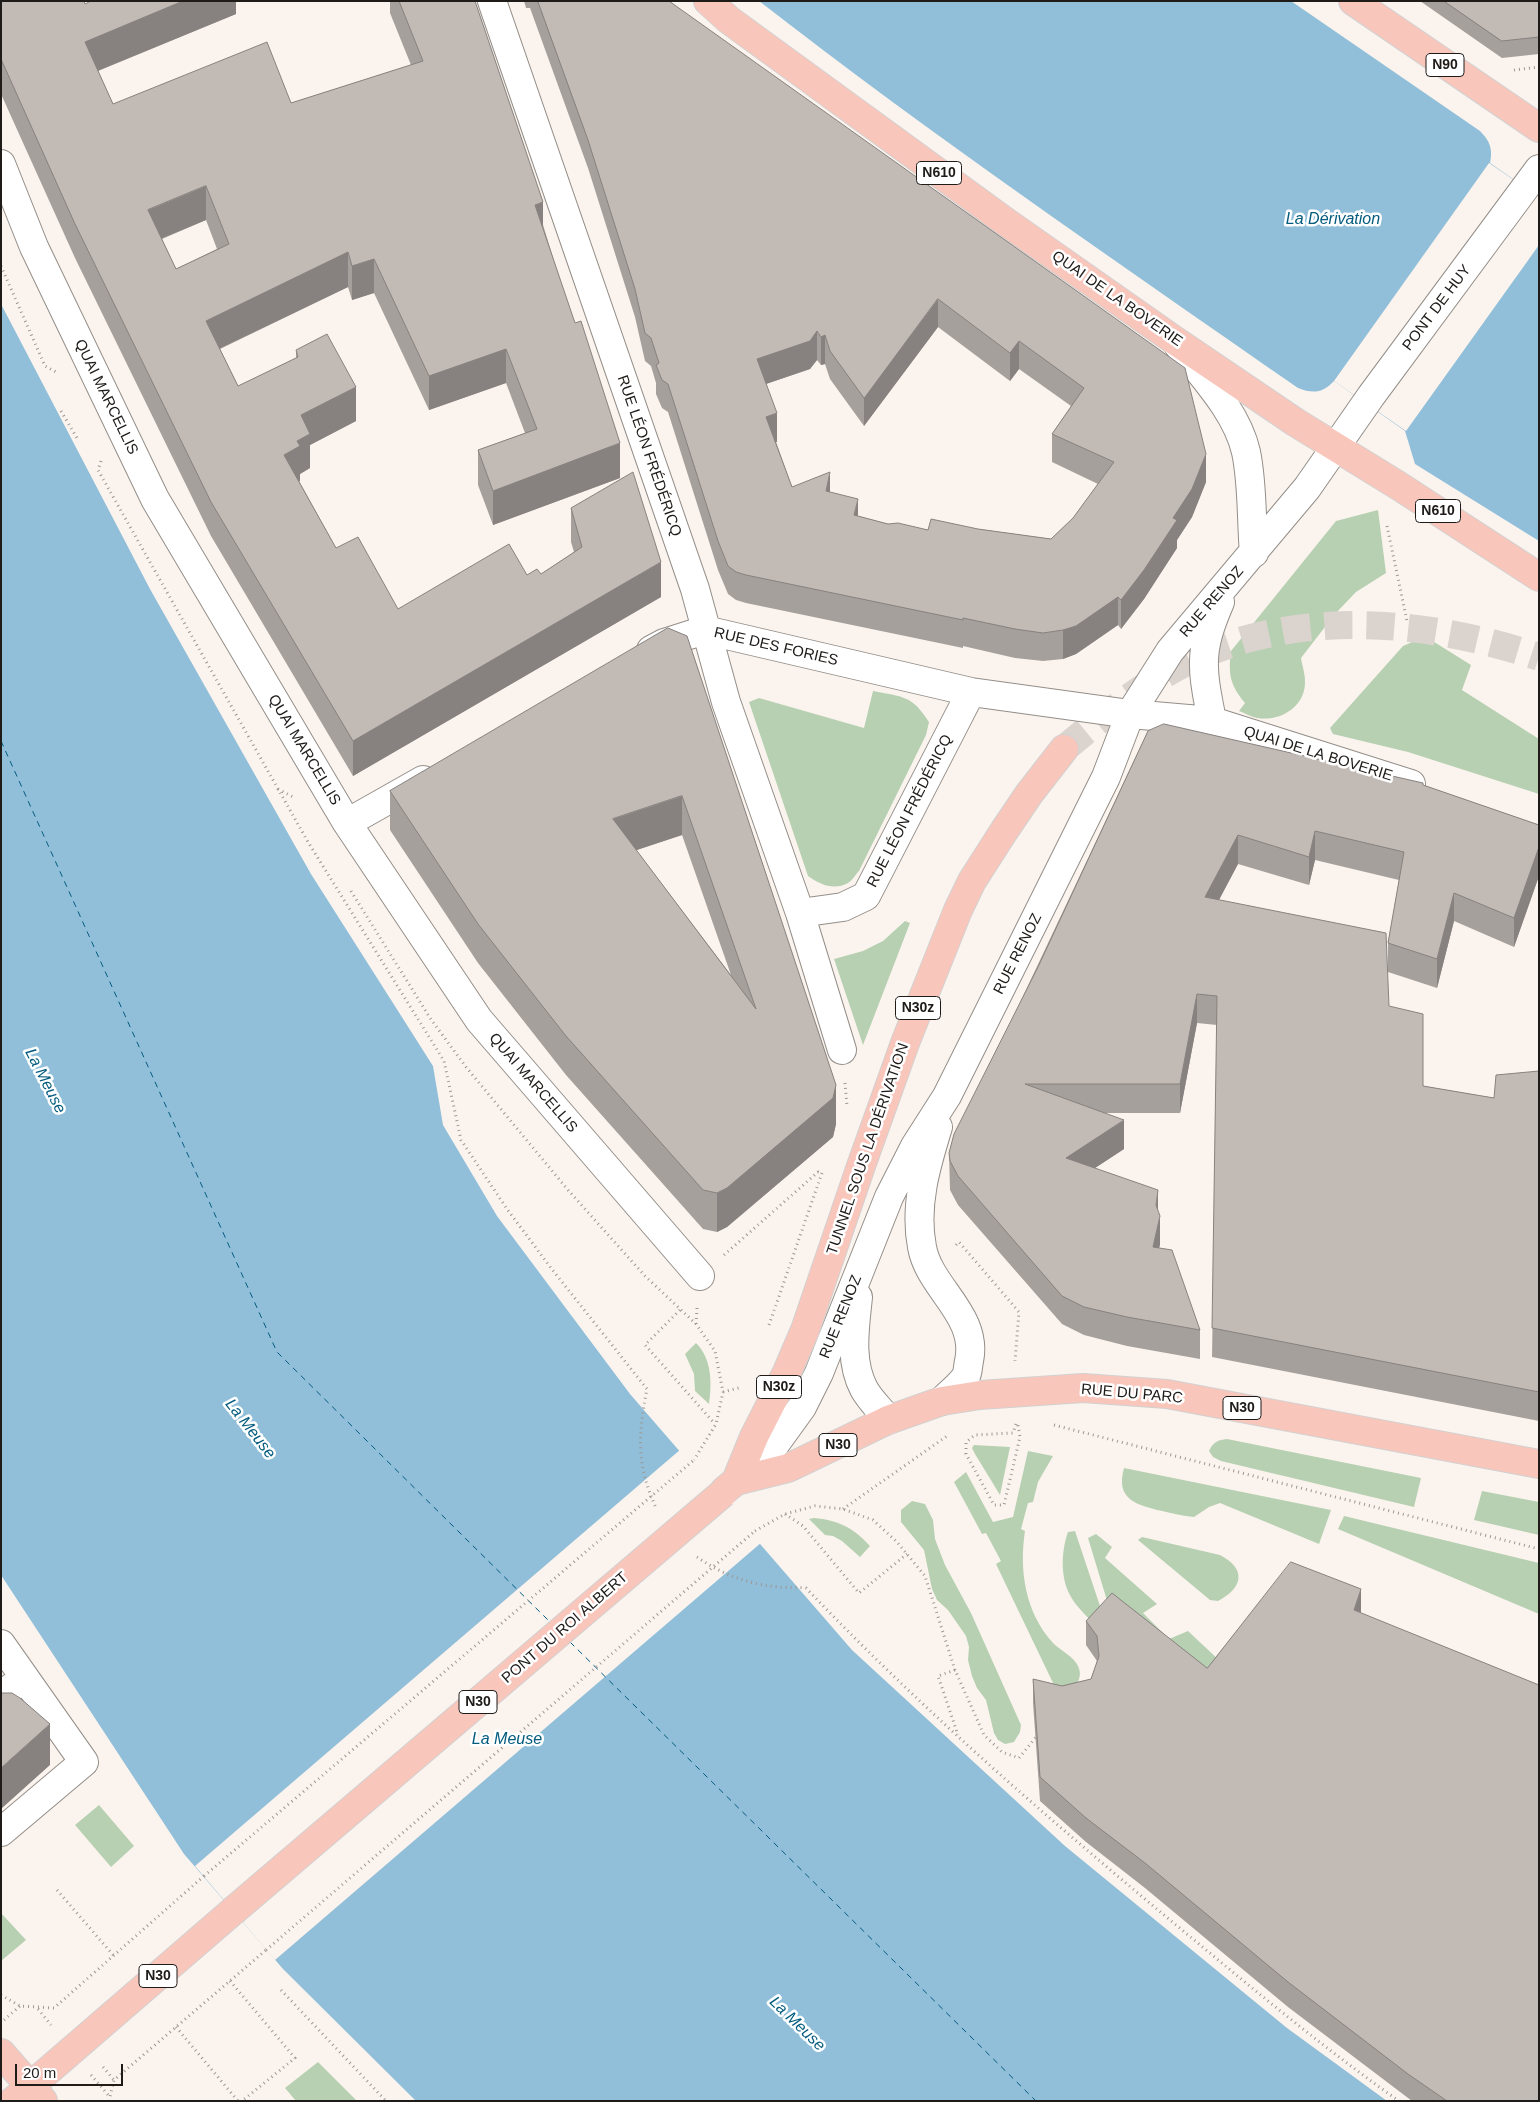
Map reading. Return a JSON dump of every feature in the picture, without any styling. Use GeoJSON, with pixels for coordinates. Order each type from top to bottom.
{"type":"FeatureCollection","features":[{"type":"Feature","properties":{"kind":"main road","name":"QUAI DE LA BOVERIE"},"geometry":{"type":"LineString","coordinates":[[708,1],[729,20],[1006,222],[1174,340],[1336,448],[1399,486],[1539,577]]}},
{"type":"Feature","properties":{"kind":"main road","name":"N90"},"geometry":{"type":"LineString","coordinates":[[1353,1],[1539,128]]}},
{"type":"Feature","properties":{"kind":"main road","name":"TUNNEL SOUS LA DÉRIVATION"},"geometry":{"type":"LineString","coordinates":[[729,1487],[787,1372],[805,1330],[902,1052],[958,910],[972,881],[1004,830],[1064,749]]}},
{"type":"Feature","properties":{"kind":"main road","name":"RUE DU PARC"},"geometry":{"type":"LineString","coordinates":[[729,1487],[788,1468],[888,1420],[942,1401],[1015,1405],[1083,1388],[1167,1394],[1539,1464]]}},
{"type":"Feature","properties":{"kind":"main road","name":"PONT DU ROI ALBERT"},"geometry":{"type":"LineString","coordinates":[[29,2096],[234,1912],[729,1487]]}},
{"type":"Feature","properties":{"kind":"main road"},"geometry":{"type":"LineString","coordinates":[[1,2053],[29,2096]]}},
{"type":"Feature","properties":{"kind":"street","name":"RUE LÉON FRÉDÉRICQ"},"geometry":{"type":"LineString","coordinates":[[492,1],[695,589],[726,702],[800,913],[842,1050]]}},
{"type":"Feature","properties":{"kind":"street","name":"QUAI MARCELLIS"},"geometry":{"type":"LineString","coordinates":[[1,164],[34,247],[155,499],[347,823],[479,1020],[700,1276]]}},
{"type":"Feature","properties":{"kind":"street","name":"PONT DE HUY"},"geometry":{"type":"LineString","coordinates":[[1336,448],[1366,404],[1532,178]]}},
{"type":"Feature","properties":{"kind":"street"},"geometry":{"type":"LineString","coordinates":[[1174,340],[1220,399],[1232,418],[1240,436],[1246,452],[1254,553]]}},
{"type":"Feature","properties":{"kind":"street","name":"RUE RENOZ"},"geometry":{"type":"LineString","coordinates":[[729,1487],[776,1443],[802,1407],[819,1373],[889,1197],[915,1146],[947,1096],[1106,777],[1130,714],[1170,650],[1228,585],[1307,488],[1336,448]]}},
{"type":"Feature","properties":{"kind":"street"},"geometry":{"type":"LineString","coordinates":[[1212,721],[1204,666],[1205,646],[1211,624],[1228,585]]}},
{"type":"Feature","properties":{"kind":"street","name":"RUE DES FORIES"},"geometry":{"type":"LineString","coordinates":[[630,662],[664,643],[705,630],[971,692],[1130,714]]}},
{"type":"Feature","properties":{"kind":"street","name":"RUE LÉON FRÉDÉRICQ"},"geometry":{"type":"LineString","coordinates":[[800,913],[843,907],[866,896],[971,692]]}},
{"type":"Feature","properties":{"kind":"street","name":"QUAI DE LA BOVERIE"},"geometry":{"type":"LineString","coordinates":[[1130,714],[1212,721],[1435,791]]}},
{"type":"Feature","properties":{"kind":"street"},"geometry":{"type":"LineString","coordinates":[[347,823],[441,770]]}},
{"type":"Feature","properties":{"kind":"street"},"geometry":{"type":"LineString","coordinates":[[942,1401],[966,1376],[971,1352],[967,1330],[960,1313],[928,1267],[922,1248],[918,1208],[930,1155],[947,1096]]}},
{"type":"Feature","properties":{"kind":"street"},"geometry":{"type":"LineString","coordinates":[[862,1266],[854,1344],[864,1389],[888,1420]]}},
{"type":"Feature","properties":{"kind":"street"},"geometry":{"type":"LineString","coordinates":[[1,1644],[84,1762],[1,1832]]}},
{"type":"Feature","properties":{"kind":"street"},"geometry":{"type":"LineString","coordinates":[[1,1695],[25,1678]]}},
{"type":"Feature","properties":{"kind":"path"},"geometry":{"type":"LineString","coordinates":[[1510,71],[1539,67]]}},
{"type":"Feature","properties":{"kind":"path"},"geometry":{"type":"LineString","coordinates":[[61,411],[77,438]]}},
{"type":"Feature","properties":{"kind":"path"},"geometry":{"type":"LineString","coordinates":[[1387,526],[1407,621]]}},
{"type":"Feature","properties":{"kind":"path"},"geometry":{"type":"LineString","coordinates":[[278,789],[308,842],[444,1061],[461,1140],[506,1209],[647,1389],[643,1409]]}},
{"type":"Feature","properties":{"kind":"path"},"geometry":{"type":"LineString","coordinates":[[290,796],[296,804]]}},
{"type":"Feature","properties":{"kind":"path"},"geometry":{"type":"LineString","coordinates":[[1,1995],[20,2006],[54,2008],[204,1876],[694,1460],[716,1424],[723,1392],[715,1351],[696,1324],[645,1276],[600,1226],[466,1067],[430,1018],[347,886]]}},
{"type":"Feature","properties":{"kind":"path"},"geometry":{"type":"LineString","coordinates":[[842,1050],[847,1108]]}},
{"type":"Feature","properties":{"kind":"path"},"geometry":{"type":"LineString","coordinates":[[775,1308],[825,1166]]}},
{"type":"Feature","properties":{"kind":"path"},"geometry":{"type":"LineString","coordinates":[[700,1276],[818,1172],[821,1174]]}},
{"type":"Feature","properties":{"kind":"path"},"geometry":{"type":"LineString","coordinates":[[959,1242],[1019,1312],[1015,1405],[1020,1437],[1004,1505],[994,1505],[966,1454],[966,1442],[975,1435],[1007,1433]]}},
{"type":"Feature","properties":{"kind":"path"},"geometry":{"type":"LineString","coordinates":[[680,1310],[645,1345],[716,1424]]}},
{"type":"Feature","properties":{"kind":"path"},"geometry":{"type":"LineString","coordinates":[[1051,1424],[1539,1549]]}},
{"type":"Feature","properties":{"kind":"path"},"geometry":{"type":"LineString","coordinates":[[844,1509],[929,1446]]}},
{"type":"Feature","properties":{"kind":"path"},"geometry":{"type":"LineString","coordinates":[[109,2101],[114,2080],[755,1531],[785,1514],[814,1506],[844,1509],[873,1520],[897,1542],[925,1576],[955,1670],[984,1735],[1002,1752],[1019,1758],[1036,1737]]}},
{"type":"Feature","properties":{"kind":"path"},"geometry":{"type":"LineString","coordinates":[[785,1514],[802,1526],[859,1593],[907,1554]]}},
{"type":"Feature","properties":{"kind":"path"},"geometry":{"type":"LineString","coordinates":[[798,1587],[806,1588],[859,1644],[1098,1860],[1359,2073],[1399,2101]]}},
{"type":"Feature","properties":{"kind":"path"},"geometry":{"type":"LineString","coordinates":[[955,1670],[938,1676],[958,1735]]}},
{"type":"Feature","properties":{"kind":"path"},"geometry":{"type":"LineString","coordinates":[[57,1890],[114,1956]]}},
{"type":"Feature","properties":{"kind":"path"},"geometry":{"type":"LineString","coordinates":[[230,1981],[295,2058],[242,2101]]}},
{"type":"Feature","properties":{"kind":"path"},"geometry":{"type":"LineString","coordinates":[[281,1990],[386,2101]]}},
{"type":"Feature","properties":{"kind":"path"},"geometry":{"type":"LineString","coordinates":[[1,2022],[20,2006]]}},
{"type":"Feature","properties":{"kind":"path"},"geometry":{"type":"LineString","coordinates":[[176,2027],[238,2101]]}},
{"type":"Feature","properties":{"kind":"green space"},"geometry":{"type":"Polygon","coordinates":[[[1378,510],[1386,573],[1356,592],[1335,614],[1301,658],[1305,678],[1304,690],[1297,705],[1283,715],[1266,719],[1239,711],[1245,703],[1236,691],[1231,679],[1231,651],[1336,521],[1378,510]]]}},
{"type":"Feature","properties":{"kind":"green space"},"geometry":{"type":"Polygon","coordinates":[[[1419,639],[1431,640],[1471,665],[1462,690],[1539,739],[1539,794],[1408,752],[1333,734],[1330,728],[1403,646],[1419,639]]]}},
{"type":"Feature","properties":{"kind":"green space"},"geometry":{"type":"Polygon","coordinates":[[[873,691],[899,696],[912,702],[929,722],[926,735],[859,871],[848,883],[827,886],[808,876],[749,702],[759,698],[864,728],[873,691]]]}},
{"type":"Feature","properties":{"kind":"green space"},"geometry":{"type":"Polygon","coordinates":[[[905,921],[910,923],[863,1045],[834,959],[863,951],[883,941],[905,921]]]}},
{"type":"Feature","properties":{"kind":"green space"},"geometry":{"type":"Polygon","coordinates":[[[696,1343],[705,1356],[710,1372],[709,1404],[695,1391],[694,1374],[685,1354],[696,1343]]]}},
{"type":"Feature","properties":{"kind":"green space"},"geometry":{"type":"Polygon","coordinates":[[[1227,1439],[1421,1478],[1414,1507],[1221,1461],[1213,1457],[1209,1451],[1212,1445],[1227,1439]]]}},
{"type":"Feature","properties":{"kind":"green space"},"geometry":{"type":"Polygon","coordinates":[[[974,1445],[1010,1447],[1000,1495],[975,1454],[972,1448],[974,1445]]]}},
{"type":"Feature","properties":{"kind":"green space"},"geometry":{"type":"Polygon","coordinates":[[[1028,1451],[1053,1456],[1038,1482],[1033,1502],[1028,1503],[1021,1529],[1025,1531],[1023,1561],[1026,1590],[1036,1618],[1044,1631],[1053,1643],[1078,1666],[1080,1677],[1075,1688],[1054,1685],[996,1564],[1001,1561],[986,1533],[982,1534],[954,1482],[966,1472],[993,1522],[1013,1517],[1028,1451]]]}},
{"type":"Feature","properties":{"kind":"green space"},"geometry":{"type":"Polygon","coordinates":[[[1124,1468],[1331,1510],[1319,1544],[1220,1503],[1209,1507],[1194,1517],[1144,1506],[1130,1499],[1125,1494],[1122,1479],[1124,1468]]]}},
{"type":"Feature","properties":{"kind":"green space"},"geometry":{"type":"Polygon","coordinates":[[[1482,1491],[1539,1502],[1539,1535],[1474,1520],[1482,1491]]]}},
{"type":"Feature","properties":{"kind":"green space"},"geometry":{"type":"Polygon","coordinates":[[[912,1501],[925,1504],[933,1520],[935,1539],[945,1565],[971,1613],[1021,1725],[1020,1732],[1014,1742],[1005,1744],[998,1740],[994,1733],[986,1700],[977,1688],[972,1676],[968,1660],[969,1647],[966,1636],[948,1610],[937,1600],[932,1589],[924,1550],[901,1522],[901,1510],[912,1501]]]}},
{"type":"Feature","properties":{"kind":"green space"},"geometry":{"type":"Polygon","coordinates":[[[1344,1516],[1539,1563],[1539,1614],[1338,1529],[1344,1516]]]}},
{"type":"Feature","properties":{"kind":"green space"},"geometry":{"type":"Polygon","coordinates":[[[814,1518],[845,1526],[858,1534],[870,1546],[860,1557],[842,1541],[833,1536],[825,1535],[809,1519],[814,1518]]]}},
{"type":"Feature","properties":{"kind":"green space"},"geometry":{"type":"Polygon","coordinates":[[[1075,1531],[1106,1624],[1100,1630],[1081,1610],[1067,1590],[1063,1573],[1064,1548],[1068,1532],[1075,1531]]]}},
{"type":"Feature","properties":{"kind":"green space"},"geometry":{"type":"Polygon","coordinates":[[[1096,1534],[1112,1547],[1105,1558],[1157,1604],[1143,1613],[1169,1639],[1188,1631],[1221,1662],[1201,1687],[1112,1617],[1088,1538],[1096,1534]]]}},
{"type":"Feature","properties":{"kind":"green space"},"geometry":{"type":"Polygon","coordinates":[[[1142,1537],[1220,1555],[1235,1566],[1238,1572],[1237,1584],[1233,1590],[1218,1601],[1210,1600],[1138,1540],[1142,1537]]]}},
{"type":"Feature","properties":{"kind":"green space"},"geometry":{"type":"Polygon","coordinates":[[[99,1805],[134,1846],[111,1867],[75,1825],[99,1805]]]}},
{"type":"Feature","properties":{"kind":"green space"},"geometry":{"type":"Polygon","coordinates":[[[1,1913],[26,1940],[1,1961],[1,1913]]]}},
{"type":"Feature","properties":{"kind":"green space"},"geometry":{"type":"Polygon","coordinates":[[[318,2062],[357,2101],[296,2101],[285,2088],[318,2062]]]}},
{"type":"Feature","properties":{"kind":"water","name":"La Dérivation"},"geometry":{"type":"Polygon","coordinates":[[[759,1],[1291,1],[1480,131],[1490,146],[1490,163],[1539,197],[1539,541],[1415,464],[1405,431],[1334,381],[1326,388],[1313,392],[1298,388],[959,150],[759,1]]]}},
{"type":"Feature","properties":{"kind":"water","name":"La Meuse"},"geometry":{"type":"Polygon","coordinates":[[[1,304],[150,589],[311,874],[433,1066],[443,1125],[497,1216],[630,1394],[852,1650],[1065,1846],[1287,2028],[1387,2101],[416,2101],[283,1969],[184,1854],[1,1575],[1,304]]]}},
{"type":"Feature","properties":{"kind":"pier"},"geometry":{"type":"Polygon","coordinates":[[[1489,163],[1539,197],[1539,245],[1406,431],[1334,381],[1489,163]]]}},
{"type":"Feature","properties":{"kind":"pier"},"geometry":{"type":"Polygon","coordinates":[[[681,1449],[762,1542],[275,1960],[195,1866],[681,1449]]]}},
{"type":"Feature","properties":{"kind":"building"},"geometry":{"type":"Polygon","coordinates":[[[1,1],[84,1],[85,4],[91,1],[183,1],[85,42],[113,104],[267,42],[291,103],[423,61],[399,1],[475,1],[543,202],[535,205],[575,323],[581,321],[620,443],[493,491],[478,450],[537,429],[506,349],[429,376],[374,259],[352,266],[348,252],[206,321],[238,386],[298,357],[296,350],[327,334],[356,387],[301,415],[310,434],[297,441],[300,446],[284,455],[336,548],[358,537],[398,609],[509,544],[527,575],[537,569],[541,574],[582,547],[571,508],[633,472],[661,562],[353,741],[211,502],[75,224],[1,59],[1,1]],[[206,186],[148,210],[176,269],[229,244],[206,186]]]}},
{"type":"Feature","properties":{"kind":"building"},"geometry":{"type":"Polygon","coordinates":[[[538,1],[669,1],[1185,368],[1206,454],[1192,489],[1173,518],[1177,520],[1144,570],[1121,600],[1118,597],[1076,626],[1043,633],[963,618],[963,620],[746,575],[736,572],[728,566],[718,541],[668,384],[662,380],[656,365],[659,363],[651,338],[645,333],[635,289],[588,140],[538,1]],[[938,299],[864,398],[830,351],[825,335],[821,337],[817,331],[810,341],[757,359],[777,413],[766,417],[792,487],[830,472],[826,491],[858,499],[854,515],[888,524],[898,523],[928,530],[931,519],[978,529],[1051,539],[1073,518],[1114,462],[1052,434],[1084,388],[1019,341],[1010,353],[938,299]]]}},
{"type":"Feature","properties":{"kind":"building"},"geometry":{"type":"Polygon","coordinates":[[[1444,1],[1539,1],[1539,37],[1502,41],[1444,1]]]}},
{"type":"Feature","properties":{"kind":"building"},"geometry":{"type":"Polygon","coordinates":[[[668,628],[687,636],[836,1085],[833,1098],[727,1188],[717,1193],[703,1190],[566,1036],[478,924],[390,791],[668,628]],[[682,796],[613,819],[756,1009],[682,796]]]}},
{"type":"Feature","properties":{"kind":"building"},"geometry":{"type":"Polygon","coordinates":[[[1164,724],[1423,783],[1423,785],[1539,825],[1539,847],[1514,918],[1454,893],[1437,959],[1388,943],[1404,852],[1315,831],[1309,857],[1238,835],[1205,897],[1386,933],[1389,1006],[1423,1014],[1423,1086],[1494,1098],[1496,1075],[1539,1071],[1539,1392],[1212,1328],[1217,996],[1197,994],[1180,1084],[1025,1084],[1124,1120],[1066,1158],[1158,1190],[1156,1205],[1160,1216],[1153,1247],[1172,1250],[1200,1330],[1084,1307],[1062,1296],[958,1176],[950,1161],[949,1153],[954,1134],[1038,967],[1148,731],[1164,724]]]}},
{"type":"Feature","properties":{"kind":"building"},"geometry":{"type":"Polygon","coordinates":[[[1291,1562],[1361,1589],[1354,1610],[1539,1685],[1539,2101],[1447,2101],[1408,2074],[1288,1982],[1145,1863],[1086,1818],[1040,1777],[1033,1679],[1062,1686],[1091,1679],[1099,1656],[1097,1636],[1086,1621],[1112,1593],[1207,1668],[1291,1562]]]}},
{"type":"Feature","properties":{"kind":"building"},"geometry":{"type":"Polygon","coordinates":[[[1,1693],[12,1693],[20,1698],[50,1724],[1,1768],[1,1693]]]}},
{"type":"Feature","properties":{"kind":"ferry route"},"geometry":{"type":"LineString","coordinates":[[1,741],[277,1352],[551,1623]]}},
{"type":"Feature","properties":{"kind":"ferry route"},"geometry":{"type":"LineString","coordinates":[[570,1642],[1036,2101]]}},
{"type":"Feature","properties":{"kind":"tunnel"},"geometry":{"type":"LineString","coordinates":[[1064,749],[1120,704],[1165,674],[1223,646],[1267,634],[1313,627],[1358,625],[1405,628],[1450,634],[1495,644],[1539,657]]}}]}
